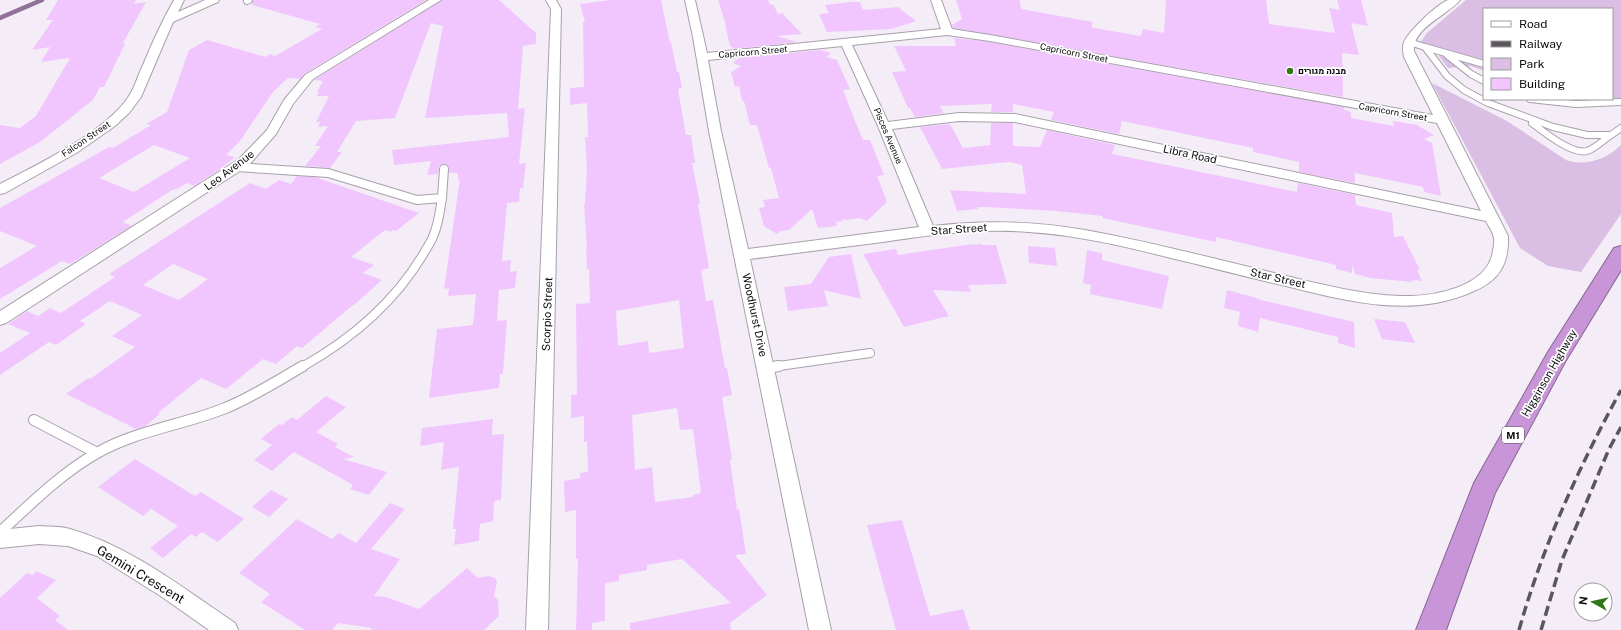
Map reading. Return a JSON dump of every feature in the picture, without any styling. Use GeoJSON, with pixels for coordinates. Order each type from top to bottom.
{"type":"FeatureCollection","features":[{"type":"Feature","properties":{"kind":"highway","name":"Higginson Highway"},"geometry":{"type":"LineString","coordinates":[[1432,630],[1483,491],[1556,358],[1621,253]]}},
{"type":"Feature","properties":{"kind":"street","name":"Falcon Street"},"geometry":{"type":"LineString","coordinates":[[0,190],[52,161],[92,136],[116,118],[134,98],[168,20],[179,0]]}},
{"type":"Feature","properties":{"kind":"street"},"geometry":{"type":"LineString","coordinates":[[168,20],[214,0]]}},
{"type":"Feature","properties":{"kind":"street","name":"Leo Avenue"},"geometry":{"type":"LineString","coordinates":[[0,319],[244,162],[264,142],[288,103],[309,77],[327,64],[436,0]]}},
{"type":"Feature","properties":{"kind":"street","name":"Scorpio Street"},"geometry":{"type":"LineString","coordinates":[[537,630],[556,9],[550,0]]}},
{"type":"Feature","properties":{"kind":"street","name":"Woodhurst Drive"},"geometry":{"type":"LineString","coordinates":[[690,0],[718,147],[766,368],[820,630]]}},
{"type":"Feature","properties":{"kind":"street"},"geometry":{"type":"LineString","coordinates":[[936,0],[947,32]]}},
{"type":"Feature","properties":{"kind":"street"},"geometry":{"type":"LineString","coordinates":[[1409,42],[1414,33],[1455,0]]}},
{"type":"Feature","properties":{"kind":"street","name":"Capricorn Street"},"geometry":{"type":"LineString","coordinates":[[702,57],[947,32],[990,38],[1443,120]]}},
{"type":"Feature","properties":{"kind":"street","name":"Star Street"},"geometry":{"type":"LineString","coordinates":[[742,255],[928,231],[979,227],[1028,228],[1078,234],[1131,244],[1330,291],[1372,299],[1405,301],[1441,298],[1462,292],[1482,282],[1497,267],[1502,249],[1501,236],[1408,53],[1409,42]]}},
{"type":"Feature","properties":{"kind":"street","name":"Pisces Avenue"},"geometry":{"type":"LineString","coordinates":[[846,43],[884,126],[928,231]]}},
{"type":"Feature","properties":{"kind":"street","name":"Libra Road"},"geometry":{"type":"LineString","coordinates":[[884,126],[959,117],[1015,118],[1493,218]]}},
{"type":"Feature","properties":{"kind":"street","name":"Gemini Crescent"},"geometry":{"type":"LineString","coordinates":[[0,539],[39,536],[68,537],[104,550],[169,590],[226,630]]}},
{"type":"Feature","properties":{"kind":"lane"},"geometry":{"type":"LineString","coordinates":[[1409,42],[1483,64]]}},
{"type":"Feature","properties":{"kind":"lane"},"geometry":{"type":"LineString","coordinates":[[1425,47],[1447,76],[1464,90],[1488,103],[1553,127],[1587,135],[1611,134]]}},
{"type":"Feature","properties":{"kind":"lane"},"geometry":{"type":"LineString","coordinates":[[1446,54],[1471,74],[1483,80]]}},
{"type":"Feature","properties":{"kind":"lane"},"geometry":{"type":"LineString","coordinates":[[1535,100],[1556,104],[1585,105],[1621,101]]}},
{"type":"Feature","properties":{"kind":"lane"},"geometry":{"type":"LineString","coordinates":[[1523,117],[1568,147],[1577,151],[1587,151],[1621,128]]}},
{"type":"Feature","properties":{"kind":"lane"},"geometry":{"type":"LineString","coordinates":[[236,167],[328,173],[417,200],[442,198]]}},
{"type":"Feature","properties":{"kind":"lane"},"geometry":{"type":"LineString","coordinates":[[0,532],[56,481],[97,453],[128,439],[223,409],[256,393],[323,355],[360,327],[383,306],[413,271],[434,235],[440,214],[444,169]]}},
{"type":"Feature","properties":{"kind":"lane"},"geometry":{"type":"LineString","coordinates":[[766,368],[870,353]]}},
{"type":"Feature","properties":{"kind":"lane"},"geometry":{"type":"LineString","coordinates":[[34,420],[97,453]]}},
{"type":"Feature","properties":{"kind":"green space"},"geometry":{"type":"Polygon","coordinates":[[[1466,0],[1621,0],[1621,99],[1613,98],[1613,8],[1483,8],[1483,71],[1471,66],[1448,68],[1432,47],[1420,43],[1427,33],[1466,0]]]}},
{"type":"Feature","properties":{"kind":"green space"},"geometry":{"type":"Polygon","coordinates":[[[1432,83],[1507,121],[1566,160],[1581,163],[1588,162],[1602,158],[1621,145],[1621,214],[1581,272],[1548,266],[1520,248],[1432,83]]]}},
{"type":"Feature","properties":{"kind":"building"},"geometry":{"type":"Polygon","coordinates":[[[58,0],[136,0],[134,4],[146,2],[123,43],[125,43],[124,46],[104,87],[100,87],[93,100],[40,142],[0,164],[0,125],[20,128],[36,116],[70,58],[41,62],[50,47],[32,50],[53,20],[46,20],[58,0]]]}},
{"type":"Feature","properties":{"kind":"building"},"geometry":{"type":"Polygon","coordinates":[[[253,0],[426,0],[304,74],[300,79],[288,78],[273,92],[240,141],[226,155],[235,157],[217,171],[194,186],[187,183],[172,190],[123,222],[132,226],[70,264],[62,261],[0,299],[0,268],[37,246],[0,231],[0,208],[109,147],[113,148],[151,125],[146,124],[167,112],[189,50],[207,40],[265,57],[270,54],[275,56],[322,29],[315,27],[320,24],[252,5],[253,0]],[[154,145],[99,178],[134,192],[190,158],[154,145]]]}},
{"type":"Feature","properties":{"kind":"building"},"geometry":{"type":"Polygon","coordinates":[[[442,0],[499,0],[536,33],[536,44],[523,46],[518,109],[525,108],[519,164],[526,163],[523,188],[520,188],[519,202],[507,203],[502,261],[511,260],[510,272],[517,271],[515,288],[499,290],[497,321],[507,320],[503,374],[500,374],[499,388],[429,398],[437,329],[473,325],[476,294],[448,296],[449,288],[444,289],[460,179],[458,181],[458,173],[449,173],[449,167],[445,164],[439,166],[438,174],[427,175],[431,161],[394,165],[392,150],[509,137],[507,113],[425,118],[443,26],[431,23],[395,118],[356,121],[337,152],[342,152],[330,168],[305,166],[321,146],[315,146],[328,126],[318,127],[320,122],[316,122],[329,96],[317,96],[319,92],[317,92],[323,81],[314,80],[442,0]]]}},
{"type":"Feature","properties":{"kind":"building"},"geometry":{"type":"Polygon","coordinates":[[[611,0],[661,0],[677,72],[679,72],[682,88],[678,89],[686,135],[691,135],[695,163],[692,163],[700,203],[698,204],[709,268],[701,270],[706,301],[713,300],[725,368],[727,368],[732,395],[722,397],[732,459],[730,460],[737,510],[739,509],[746,554],[735,555],[767,595],[730,623],[731,630],[630,630],[630,623],[731,603],[682,559],[647,565],[647,570],[619,575],[619,581],[605,583],[605,621],[592,623],[592,630],[576,630],[578,559],[576,559],[576,510],[565,512],[564,481],[580,478],[580,473],[588,472],[587,442],[584,442],[584,416],[571,418],[571,395],[577,394],[576,304],[590,303],[584,204],[587,169],[585,137],[588,137],[587,103],[570,105],[570,88],[584,87],[583,22],[585,22],[580,4],[611,0]],[[679,300],[616,311],[618,346],[648,341],[649,353],[684,348],[679,300]],[[677,408],[632,415],[635,470],[652,467],[655,502],[693,497],[693,495],[701,493],[693,429],[680,430],[677,408]]]}},
{"type":"Feature","properties":{"kind":"building"},"geometry":{"type":"Polygon","coordinates":[[[718,0],[768,0],[770,5],[773,4],[778,14],[782,13],[802,34],[777,36],[797,42],[735,49],[730,46],[726,25],[718,0]]]}},
{"type":"Feature","properties":{"kind":"building"},"geometry":{"type":"Polygon","coordinates":[[[956,0],[1020,0],[1021,9],[1093,22],[1091,27],[1094,28],[1141,36],[1143,29],[1164,33],[1166,0],[1266,0],[1269,24],[1335,33],[1329,8],[1340,10],[1337,0],[1361,0],[1368,26],[1351,23],[1359,55],[1342,53],[1343,97],[953,28],[952,25],[962,19],[956,0]]]}},
{"type":"Feature","properties":{"kind":"building"},"geometry":{"type":"Polygon","coordinates":[[[860,2],[863,10],[898,7],[916,21],[891,29],[827,32],[819,14],[829,13],[825,5],[860,2]]]}},
{"type":"Feature","properties":{"kind":"building"},"geometry":{"type":"Polygon","coordinates":[[[954,38],[990,42],[1344,107],[1344,110],[1351,112],[1351,118],[1394,126],[1393,121],[1417,125],[1434,135],[1424,139],[1432,143],[1441,196],[1424,192],[1423,187],[1355,173],[1355,183],[1299,172],[1299,162],[1253,152],[1253,148],[1122,121],[1119,134],[1051,120],[1054,112],[1013,104],[1013,112],[991,112],[992,104],[940,106],[944,113],[915,117],[910,108],[908,108],[892,72],[906,71],[894,46],[956,46],[954,38]]]}},
{"type":"Feature","properties":{"kind":"building"},"geometry":{"type":"Polygon","coordinates":[[[821,50],[831,53],[826,57],[837,60],[850,89],[843,90],[863,140],[870,140],[884,175],[877,176],[887,202],[867,221],[860,218],[844,220],[842,218],[843,221],[836,222],[837,226],[818,228],[812,209],[789,230],[781,231],[777,234],[764,226],[759,208],[765,207],[763,200],[779,198],[757,125],[750,125],[739,86],[735,87],[731,72],[741,66],[733,63],[739,58],[821,50]]]}},
{"type":"Feature","properties":{"kind":"building"},"geometry":{"type":"Polygon","coordinates":[[[991,123],[1013,123],[1013,146],[1040,147],[1047,130],[1115,145],[1112,154],[1297,192],[1298,183],[1355,195],[1356,205],[1392,213],[1394,237],[1403,236],[1420,270],[1417,270],[1422,281],[1412,280],[1413,282],[1370,278],[1355,274],[1352,265],[1352,273],[1336,269],[1336,265],[1216,237],[1216,242],[1102,218],[1103,216],[1056,211],[986,207],[977,207],[978,209],[957,211],[950,190],[985,192],[986,196],[986,192],[1026,194],[1022,165],[1009,162],[942,169],[920,127],[950,124],[963,148],[990,145],[991,123]]]}},
{"type":"Feature","properties":{"kind":"building"},"geometry":{"type":"Polygon","coordinates":[[[297,176],[315,177],[419,213],[396,231],[393,230],[391,232],[385,230],[351,257],[374,265],[363,273],[382,280],[302,348],[297,346],[276,364],[263,359],[226,389],[201,378],[158,413],[160,414],[144,427],[136,429],[66,394],[135,347],[112,336],[142,315],[110,301],[80,321],[86,324],[56,345],[49,342],[0,375],[0,353],[30,333],[8,324],[27,311],[38,316],[50,308],[61,313],[115,277],[109,274],[250,183],[266,189],[279,180],[291,184],[297,176]],[[173,264],[143,285],[179,300],[208,279],[173,264]]]}},
{"type":"Feature","properties":{"kind":"building"},"geometry":{"type":"Polygon","coordinates":[[[965,245],[996,245],[1007,284],[968,285],[971,292],[933,290],[949,316],[904,327],[863,254],[896,249],[898,255],[965,245]]]}},
{"type":"Feature","properties":{"kind":"building"},"geometry":{"type":"Polygon","coordinates":[[[1028,246],[1055,248],[1057,266],[1029,263],[1028,246]]]}},
{"type":"Feature","properties":{"kind":"building"},"geometry":{"type":"Polygon","coordinates":[[[1087,250],[1102,253],[1102,260],[1169,276],[1162,309],[1090,294],[1091,285],[1083,283],[1087,250]]]}},
{"type":"Feature","properties":{"kind":"building"},"geometry":{"type":"Polygon","coordinates":[[[851,254],[861,299],[824,290],[828,306],[788,311],[784,287],[811,284],[829,257],[851,254]]]}},
{"type":"Feature","properties":{"kind":"building"},"geometry":{"type":"Polygon","coordinates":[[[1227,290],[1257,299],[1354,322],[1355,348],[1338,343],[1338,337],[1260,318],[1258,332],[1238,326],[1240,312],[1224,308],[1227,290]]]}},
{"type":"Feature","properties":{"kind":"building"},"geometry":{"type":"Polygon","coordinates":[[[1374,319],[1405,322],[1415,343],[1382,339],[1374,319]]]}},
{"type":"Feature","properties":{"kind":"building"},"geometry":{"type":"Polygon","coordinates":[[[326,396],[346,407],[316,432],[338,444],[335,447],[354,457],[343,459],[387,472],[369,495],[350,489],[353,485],[294,452],[272,471],[254,460],[272,445],[261,439],[279,424],[282,425],[292,417],[297,420],[326,396]]]}},
{"type":"Feature","properties":{"kind":"building"},"geometry":{"type":"Polygon","coordinates":[[[493,419],[492,435],[504,434],[501,500],[494,501],[493,521],[480,524],[479,541],[454,545],[456,529],[453,529],[459,467],[441,470],[444,442],[420,446],[422,428],[493,419]]]}},
{"type":"Feature","properties":{"kind":"building"},"geometry":{"type":"Polygon","coordinates":[[[135,459],[195,496],[201,492],[244,519],[218,542],[202,532],[196,537],[191,534],[163,558],[150,548],[178,526],[151,509],[143,516],[98,487],[135,459]]]}},
{"type":"Feature","properties":{"kind":"building"},"geometry":{"type":"Polygon","coordinates":[[[271,490],[288,499],[269,517],[252,507],[271,490]]]}},
{"type":"Feature","properties":{"kind":"building"},"geometry":{"type":"Polygon","coordinates":[[[390,503],[405,509],[371,549],[400,559],[374,596],[386,597],[419,609],[467,568],[478,578],[488,576],[495,578],[497,582],[494,596],[498,600],[499,616],[484,630],[370,630],[372,628],[338,623],[332,630],[305,630],[261,602],[270,594],[239,573],[297,519],[332,539],[339,533],[356,543],[390,503]]]}},
{"type":"Feature","properties":{"kind":"building"},"geometry":{"type":"Polygon","coordinates":[[[902,520],[930,616],[963,609],[970,630],[896,630],[867,525],[902,520]]]}},
{"type":"Feature","properties":{"kind":"building"},"geometry":{"type":"Polygon","coordinates":[[[36,571],[56,580],[37,598],[60,616],[55,620],[68,630],[0,630],[0,598],[27,573],[33,575],[36,571]]]}},
{"type":"Feature","properties":{"kind":"waterway"},"geometry":{"type":"LineString","coordinates":[[0,18],[42,0]]}},
{"type":"Feature","properties":{"kind":"railway"},"geometry":{"type":"LineString","coordinates":[[1519,630],[1539,567],[1563,507],[1621,390]]}},
{"type":"Feature","properties":{"kind":"railway"},"geometry":{"type":"LineString","coordinates":[[1541,630],[1562,560],[1609,449],[1621,427]]}},
{"type":"Feature","properties":{"kind":"place","name":"מבנה מגורים"},"geometry":{"type":"Point","coordinates":[1290,71]}}]}
